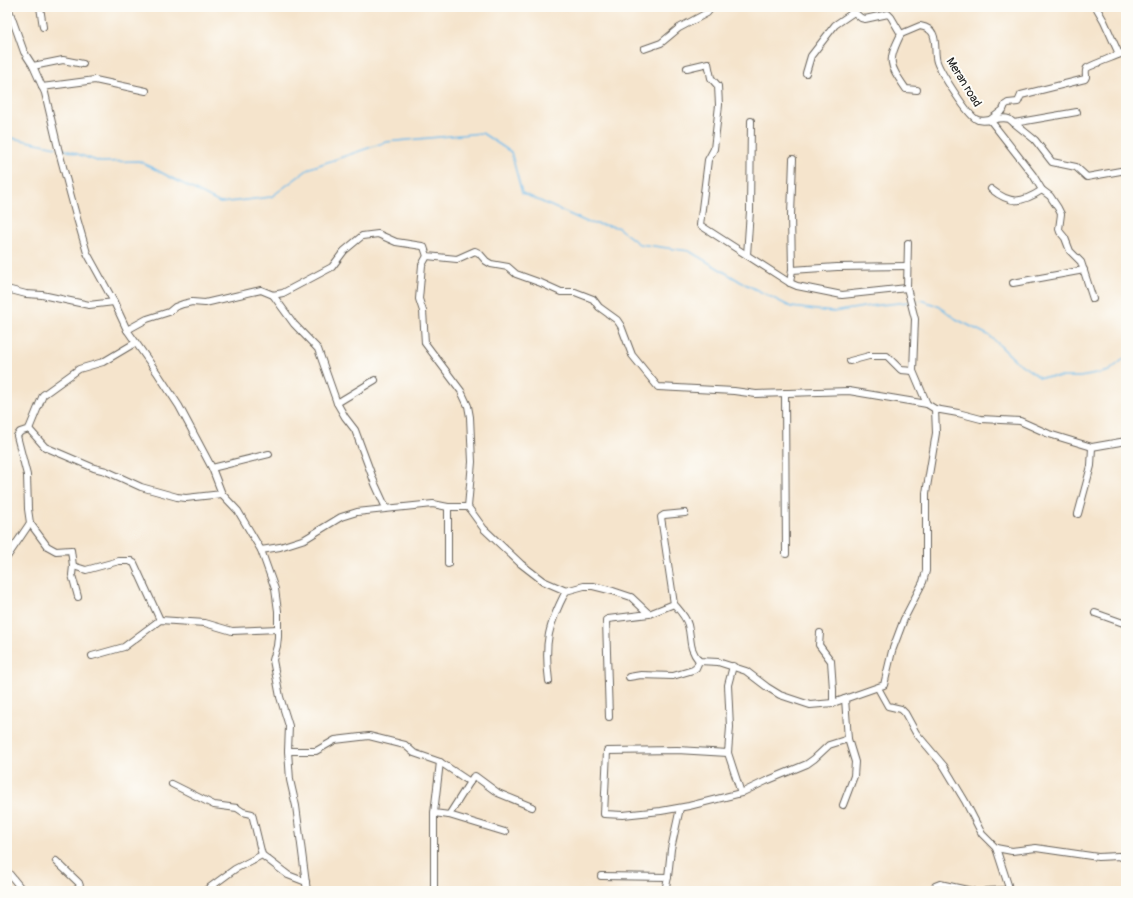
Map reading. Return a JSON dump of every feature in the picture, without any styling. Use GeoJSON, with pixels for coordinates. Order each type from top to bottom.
{"type":"FeatureCollection","features":[{"type":"Feature","properties":{"kind":"street"},"geometry":{"type":"LineString","coordinates":[[8,7],[24,52],[33,66],[45,93],[58,148],[87,253],[114,302],[127,330],[168,388],[212,468],[222,494],[238,511],[261,550],[275,589],[278,611],[278,629],[277,646],[273,660],[280,697],[289,726],[288,751],[290,780],[296,806],[307,891]]}},
{"type":"Feature","properties":{"kind":"street"},"geometry":{"type":"LineString","coordinates":[[40,7],[43,27]]}},
{"type":"Feature","properties":{"kind":"street"},"geometry":{"type":"LineString","coordinates":[[644,49],[661,43],[679,28],[707,13],[712,7]]}},
{"type":"Feature","properties":{"kind":"street"},"geometry":{"type":"LineString","coordinates":[[848,7],[861,18],[865,19],[888,14],[891,17],[901,34],[893,50],[891,64],[893,70],[906,89],[917,90]]}},
{"type":"Feature","properties":{"kind":"street"},"geometry":{"type":"LineString","coordinates":[[1096,7],[1119,54]]}},
{"type":"Feature","properties":{"kind":"street"},"geometry":{"type":"LineString","coordinates":[[806,73],[812,56],[835,25],[854,12]]}},
{"type":"Feature","properties":{"kind":"street","name":"Meran road"},"geometry":{"type":"LineString","coordinates":[[901,34],[917,26],[927,28],[932,33],[935,40],[937,62],[958,98],[973,117],[978,120],[1005,118],[1014,123],[1017,127],[1035,140],[1052,162],[1076,167],[1087,177],[1126,170]]}},
{"type":"Feature","properties":{"kind":"street"},"geometry":{"type":"LineString","coordinates":[[1093,299],[1081,262],[1070,251],[1065,238],[1060,232],[1061,214],[1058,208],[1050,196],[1042,190],[1033,174],[990,120],[1003,110],[1005,105],[1008,103],[1018,102],[1021,95],[1085,79],[1086,70],[1088,67],[1126,52]]}},
{"type":"Feature","properties":{"kind":"street"},"geometry":{"type":"LineString","coordinates":[[33,66],[63,60],[83,64]]}},
{"type":"Feature","properties":{"kind":"street"},"geometry":{"type":"LineString","coordinates":[[687,68],[708,63],[711,78],[718,86],[718,113],[714,149],[708,160],[700,225],[797,286],[842,296],[907,288]]}},
{"type":"Feature","properties":{"kind":"street"},"geometry":{"type":"LineString","coordinates":[[42,87],[95,80],[146,91]]}},
{"type":"Feature","properties":{"kind":"street"},"geometry":{"type":"LineString","coordinates":[[1014,123],[1077,112]]}},
{"type":"Feature","properties":{"kind":"street"},"geometry":{"type":"LineString","coordinates":[[747,255],[750,211],[751,121]]}},
{"type":"Feature","properties":{"kind":"street"},"geometry":{"type":"LineString","coordinates":[[790,283],[792,270],[791,215],[793,159]]}},
{"type":"Feature","properties":{"kind":"street"},"geometry":{"type":"LineString","coordinates":[[991,189],[997,194],[1016,201],[1030,198],[1042,190]]}},
{"type":"Feature","properties":{"kind":"street"},"geometry":{"type":"LineString","coordinates":[[127,330],[147,320],[169,312],[183,304],[192,302],[205,303],[261,290],[274,295],[283,293],[332,267],[344,251],[362,236],[378,234],[396,242],[424,247],[427,256],[422,265],[419,299],[422,311],[425,343],[461,392],[468,406],[470,417],[472,462],[468,507],[484,529],[521,564],[543,581],[566,592],[584,586],[593,586],[613,591],[631,597],[649,614]]}},
{"type":"Feature","properties":{"kind":"street"},"geometry":{"type":"LineString","coordinates":[[908,242],[907,288],[915,319],[913,371],[927,404]]}},
{"type":"Feature","properties":{"kind":"street"},"geometry":{"type":"LineString","coordinates":[[427,256],[457,259],[475,252],[479,253],[491,264],[508,267],[516,274],[561,292],[575,292],[593,298],[599,308],[617,320],[621,326],[632,355],[658,387],[734,391],[756,394],[849,391],[927,404],[936,409],[958,412],[981,420],[1020,421],[1049,434],[1092,447],[1126,441]]}},
{"type":"Feature","properties":{"kind":"street"},"geometry":{"type":"LineString","coordinates":[[792,270],[837,267],[907,266]]}},
{"type":"Feature","properties":{"kind":"street"},"geometry":{"type":"LineString","coordinates":[[1013,283],[1084,270]]}},
{"type":"Feature","properties":{"kind":"street"},"geometry":{"type":"LineString","coordinates":[[7,289],[26,294],[42,295],[89,305],[114,302]]}},
{"type":"Feature","properties":{"kind":"street"},"geometry":{"type":"LineString","coordinates":[[274,295],[294,324],[318,349],[337,403],[355,430],[375,484],[386,508]]}},
{"type":"Feature","properties":{"kind":"street"},"geometry":{"type":"LineString","coordinates":[[78,597],[72,575],[73,566],[71,550],[56,551],[47,546],[30,523],[27,475],[17,436],[20,432],[29,428],[43,395],[79,369],[103,362],[135,343]]}},
{"type":"Feature","properties":{"kind":"street"},"geometry":{"type":"LineString","coordinates":[[850,361],[869,356],[887,356],[901,370],[913,371]]}},
{"type":"Feature","properties":{"kind":"street"},"geometry":{"type":"LineString","coordinates":[[337,403],[375,380]]}},
{"type":"Feature","properties":{"kind":"street"},"geometry":{"type":"LineString","coordinates":[[785,392],[786,554]]}},
{"type":"Feature","properties":{"kind":"street"},"geometry":{"type":"LineString","coordinates":[[698,661],[718,662],[733,666],[751,674],[766,687],[780,695],[810,704],[833,703],[884,685],[892,651],[904,619],[925,576],[926,493],[936,433],[936,409]]}},
{"type":"Feature","properties":{"kind":"street"},"geometry":{"type":"LineString","coordinates":[[29,428],[44,447],[94,468],[106,471],[141,487],[186,498],[222,494]]}},
{"type":"Feature","properties":{"kind":"street"},"geometry":{"type":"LineString","coordinates":[[1078,514],[1091,466],[1092,447]]}},
{"type":"Feature","properties":{"kind":"street"},"geometry":{"type":"LineString","coordinates":[[212,468],[269,454]]}},
{"type":"Feature","properties":{"kind":"street"},"geometry":{"type":"LineString","coordinates":[[261,550],[280,547],[305,539],[324,527],[350,514],[386,508],[433,504],[448,508],[468,507]]}},
{"type":"Feature","properties":{"kind":"street"},"geometry":{"type":"LineString","coordinates":[[448,508],[448,564]]}},
{"type":"Feature","properties":{"kind":"street"},"geometry":{"type":"LineString","coordinates":[[685,513],[662,517],[674,604],[685,618],[688,626],[692,653],[698,661]]}},
{"type":"Feature","properties":{"kind":"street"},"geometry":{"type":"LineString","coordinates":[[7,557],[30,523]]}},
{"type":"Feature","properties":{"kind":"street"},"geometry":{"type":"LineString","coordinates":[[73,566],[88,569],[119,561],[131,561],[134,563],[160,620]]}},
{"type":"Feature","properties":{"kind":"street"},"geometry":{"type":"LineString","coordinates":[[549,681],[546,661],[547,641],[554,615],[566,592]]}},
{"type":"Feature","properties":{"kind":"street"},"geometry":{"type":"LineString","coordinates":[[608,717],[606,620],[649,614],[674,604]]}},
{"type":"Feature","properties":{"kind":"street"},"geometry":{"type":"LineString","coordinates":[[1095,613],[1126,624]]}},
{"type":"Feature","properties":{"kind":"street"},"geometry":{"type":"LineString","coordinates":[[92,656],[124,647],[160,620],[205,623],[232,631],[278,629]]}},
{"type":"Feature","properties":{"kind":"street"},"geometry":{"type":"LineString","coordinates":[[820,633],[819,645],[831,661],[833,703]]}},
{"type":"Feature","properties":{"kind":"street"},"geometry":{"type":"LineString","coordinates":[[628,677],[641,675],[673,676],[693,670],[696,668],[698,661]]}},
{"type":"Feature","properties":{"kind":"street"},"geometry":{"type":"LineString","coordinates":[[733,666],[728,684],[730,727],[728,753],[741,793]]}},
{"type":"Feature","properties":{"kind":"street"},"geometry":{"type":"LineString","coordinates":[[878,688],[888,706],[900,709],[908,716],[916,733],[944,766],[965,801],[982,834],[996,848],[1010,891],[986,891]]}},
{"type":"Feature","properties":{"kind":"street"},"geometry":{"type":"LineString","coordinates":[[844,805],[854,776],[854,762],[848,739],[845,698]]}},
{"type":"Feature","properties":{"kind":"street"},"geometry":{"type":"LineString","coordinates":[[288,751],[316,751],[335,740],[370,736],[405,745],[414,753],[440,762],[470,782]]}},
{"type":"Feature","properties":{"kind":"street"},"geometry":{"type":"LineString","coordinates":[[728,753],[677,750],[607,751],[604,814],[623,815],[680,808],[741,793],[807,764],[829,745],[848,739]]}},
{"type":"Feature","properties":{"kind":"street"},"geometry":{"type":"LineString","coordinates":[[434,891],[434,813],[440,762]]}},
{"type":"Feature","properties":{"kind":"street"},"geometry":{"type":"LineString","coordinates":[[449,815],[473,777],[477,776],[498,793],[532,807]]}},
{"type":"Feature","properties":{"kind":"street"},"geometry":{"type":"LineString","coordinates":[[172,784],[214,805],[237,808],[252,814],[262,855],[288,876],[306,882]]}},
{"type":"Feature","properties":{"kind":"street"},"geometry":{"type":"LineString","coordinates":[[665,891],[671,849],[680,808]]}},
{"type":"Feature","properties":{"kind":"street"},"geometry":{"type":"LineString","coordinates":[[434,813],[449,815],[504,832]]}},
{"type":"Feature","properties":{"kind":"street"},"geometry":{"type":"LineString","coordinates":[[996,848],[1012,851],[1036,848],[1098,857],[1118,856],[1126,858]]}},
{"type":"Feature","properties":{"kind":"street"},"geometry":{"type":"LineString","coordinates":[[205,891],[235,869],[262,855]]}},
{"type":"Feature","properties":{"kind":"street"},"geometry":{"type":"LineString","coordinates":[[56,861],[79,883],[80,886],[75,891]]}},
{"type":"Feature","properties":{"kind":"street"},"geometry":{"type":"LineString","coordinates":[[7,872],[20,890]]}},
{"type":"Feature","properties":{"kind":"street"},"geometry":{"type":"LineString","coordinates":[[601,876],[668,877]]}},
{"type":"Feature","properties":{"kind":"street"},"geometry":{"type":"LineString","coordinates":[[934,891],[935,886],[940,884],[972,891]]}},
{"type":"Feature","properties":{"kind":"waterway"},"geometry":{"type":"LineString","coordinates":[[60,148],[100,162],[139,161],[220,203],[271,197],[310,168],[386,142],[482,133],[511,152],[522,193],[589,223],[617,227],[639,244],[689,251],[741,282],[791,307],[833,312],[909,302]]}},
{"type":"Feature","properties":{"kind":"waterway"},"geometry":{"type":"LineString","coordinates":[[7,137],[56,147]]}},
{"type":"Feature","properties":{"kind":"waterway"},"geometry":{"type":"LineString","coordinates":[[912,302],[922,300],[940,307],[956,319],[990,336],[1016,361],[1039,377],[1080,377],[1109,371],[1126,357]]}}]}
